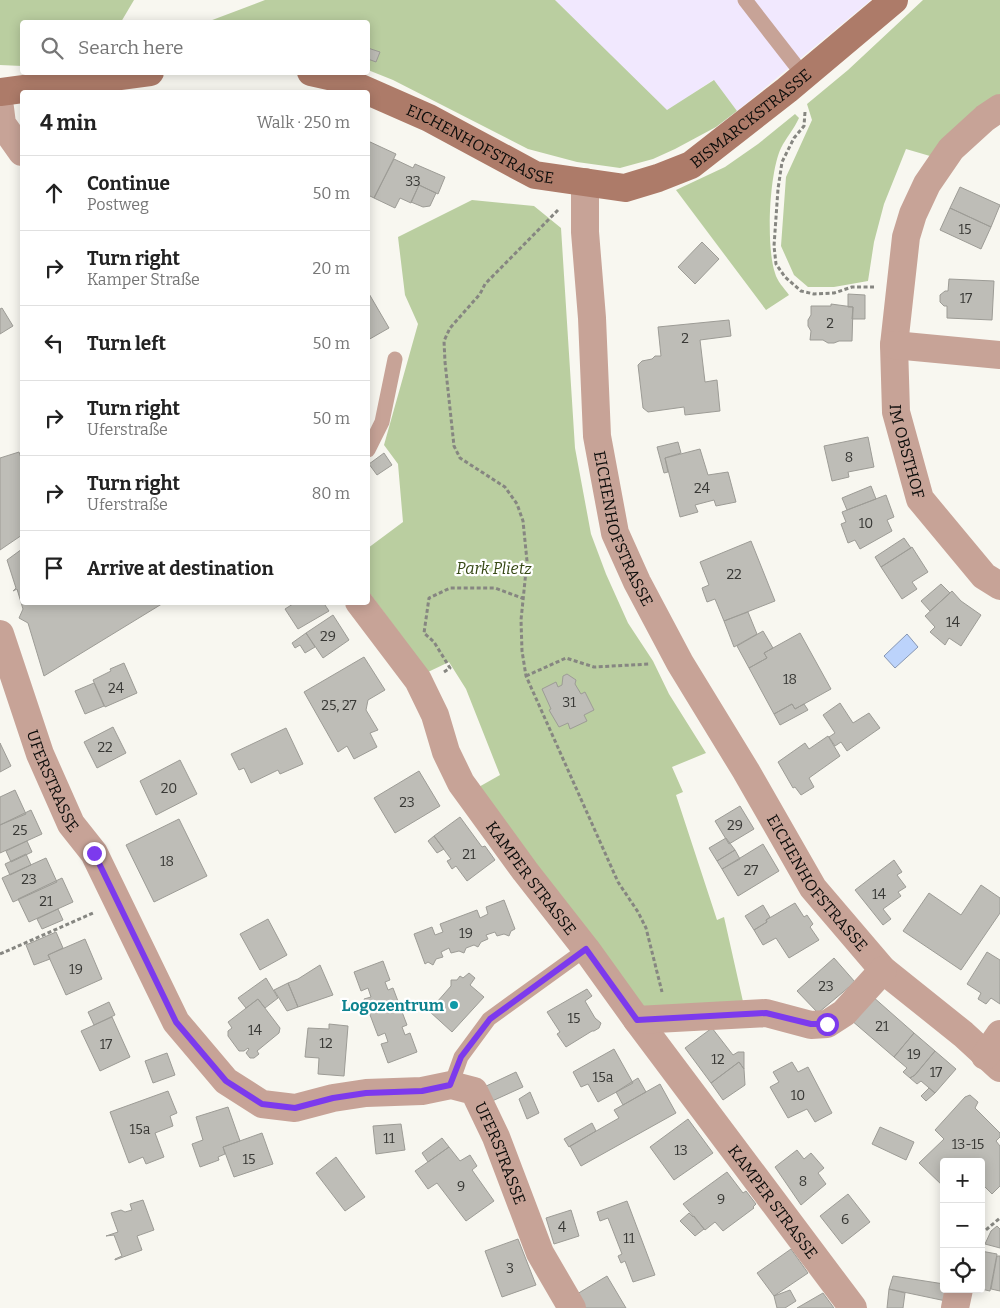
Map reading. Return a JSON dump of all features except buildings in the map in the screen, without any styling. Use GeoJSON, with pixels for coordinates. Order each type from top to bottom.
{"type":"FeatureCollection","features":[{"type":"Feature","properties":{"kind":"street","name":"BISMARCKSTRASSE"},"geometry":{"type":"LineString","coordinates":[[585,182],[625,188],[658,178],[690,165],[795,83],[894,0]]}},
{"type":"Feature","properties":{"kind":"street"},"geometry":{"type":"LineString","coordinates":[[0,92],[128,75]]}},
{"type":"Feature","properties":{"kind":"street","name":"EICHENHOFSTRASSE"},"geometry":{"type":"LineString","coordinates":[[324,75],[338,78],[365,90]]}},
{"type":"Feature","properties":{"kind":"street","name":"EICHENHOFSTRASSE"},"geometry":{"type":"LineString","coordinates":[[370,92],[429,118],[536,175],[585,182],[585,232],[592,318],[597,436],[616,533],[637,582],[680,663],[746,771],[813,888],[883,970],[963,1034],[995,1053]]}},
{"type":"Feature","properties":{"kind":"street"},"geometry":{"type":"LineString","coordinates":[[0,108],[2,124],[20,149]]}},
{"type":"Feature","properties":{"kind":"street","name":"IM OBSTHOF"},"geometry":{"type":"LineString","coordinates":[[1000,108],[985,118],[950,149],[927,184],[913,214],[906,237],[894,345],[896,412],[920,499],[984,576],[1000,586]]}},
{"type":"Feature","properties":{"kind":"street"},"geometry":{"type":"LineString","coordinates":[[894,345],[1000,355]]}},
{"type":"Feature","properties":{"kind":"street","name":"KAMPER STRASSE"},"geometry":{"type":"LineString","coordinates":[[361,605],[418,680],[435,715],[446,752],[461,783],[853,1308]]}},
{"type":"Feature","properties":{"kind":"street","name":"UFERSTRASSE"},"geometry":{"type":"LineString","coordinates":[[0,634],[40,754],[71,824],[94,853],[119,901],[176,1022],[226,1081],[262,1104],[295,1108],[333,1098],[366,1093],[422,1091],[450,1085],[474,1091],[496,1137],[540,1253],[572,1308]]}},
{"type":"Feature","properties":{"kind":"street"},"geometry":{"type":"LineString","coordinates":[[637,1020],[766,1013],[811,1024],[827,1024],[844,1013],[883,970]]}},
{"type":"Feature","properties":{"kind":"street"},"geometry":{"type":"LineString","coordinates":[[955,1308],[958,1293]]}},
{"type":"Feature","properties":{"kind":"lane"},"geometry":{"type":"LineString","coordinates":[[745,0],[795,83]]}},
{"type":"Feature","properties":{"kind":"lane"},"geometry":{"type":"LineString","coordinates":[[370,446],[382,422],[395,359]]}},
{"type":"Feature","properties":{"kind":"lane"},"geometry":{"type":"LineString","coordinates":[[450,1085],[461,1057],[490,1019],[586,949]]}},
{"type":"Feature","properties":{"kind":"path"},"geometry":{"type":"LineString","coordinates":[[795,83],[805,111],[804,126],[794,138],[782,162],[774,246],[776,264],[784,277],[801,291],[814,294],[834,293],[852,287],[899,290]]}},
{"type":"Feature","properties":{"kind":"path"},"geometry":{"type":"LineString","coordinates":[[585,182],[485,284],[480,294],[450,328],[444,341],[445,362],[454,446],[460,458],[505,487],[517,504],[523,521],[527,561],[522,598],[522,651],[526,676],[618,882],[646,928],[664,999],[663,1006],[637,1020]]}},
{"type":"Feature","properties":{"kind":"path"},"geometry":{"type":"LineString","coordinates":[[421,686],[450,668],[434,642],[424,633],[429,598],[450,588],[496,588],[522,598]]}},
{"type":"Feature","properties":{"kind":"path"},"geometry":{"type":"LineString","coordinates":[[526,676],[566,658],[594,667],[651,664]]}},
{"type":"Feature","properties":{"kind":"path"},"geometry":{"type":"LineString","coordinates":[[0,954],[119,901]]}},
{"type":"Feature","properties":{"kind":"path"},"geometry":{"type":"LineString","coordinates":[[985,1231],[1000,1218]]}},
{"type":"Feature","properties":{"kind":"shaded area"},"geometry":{"type":"Polygon","coordinates":[[[555,0],[871,0],[737,111],[713,80],[667,111],[555,0]]]}},
{"type":"Feature","properties":{"kind":"green space"},"geometry":{"type":"Polygon","coordinates":[[[0,0],[134,0],[122,20],[20,20],[20,66],[0,65],[0,0]]]}},
{"type":"Feature","properties":{"kind":"green space"},"geometry":{"type":"Polygon","coordinates":[[[265,0],[555,0],[667,110],[714,80],[737,111],[716,127],[653,159],[620,168],[577,162],[528,149],[393,80],[370,71],[370,20],[212,20],[265,0]]]}},
{"type":"Feature","properties":{"kind":"green space"},"geometry":{"type":"Polygon","coordinates":[[[923,0],[1000,0],[1000,94],[976,109],[930,156],[906,149],[884,204],[874,242],[868,281],[834,287],[808,287],[794,275],[781,246],[786,177],[812,120],[807,104],[848,70],[923,0]]]}},
{"type":"Feature","properties":{"kind":"green space"},"geometry":{"type":"Polygon","coordinates":[[[795,114],[799,118],[781,148],[777,159],[770,210],[772,261],[777,279],[789,295],[766,310],[676,190],[725,167],[758,144],[795,114]]]}},
{"type":"Feature","properties":{"kind":"green space","name":"Park Plietz"},"geometry":{"type":"Polygon","coordinates":[[[472,200],[534,206],[561,228],[575,448],[591,534],[606,574],[628,623],[653,661],[669,694],[706,753],[672,767],[683,792],[676,795],[717,920],[724,917],[744,1006],[638,1009],[477,788],[500,775],[466,689],[449,662],[428,672],[370,594],[370,547],[403,522],[398,464],[384,445],[418,324],[405,295],[398,237],[472,200]]]}},
{"type":"Feature","properties":{"kind":"water"},"geometry":{"type":"Polygon","coordinates":[[[907,634],[918,647],[895,668],[884,656],[907,634]]]}},
{"type":"Feature","properties":{"kind":"place","name":"Logozentrum"},"geometry":{"type":"Point","coordinates":[454,1005]}},
{"type":"Feature","properties":{"kind":"route"},"geometry":{"type":"LineString","coordinates":[[94,853],[119,901],[176,1022],[226,1081],[262,1104],[295,1108],[333,1098],[366,1093],[422,1091],[450,1085],[461,1057],[490,1019],[586,949],[637,1020],[766,1013],[811,1024],[827,1024]]}}]}
